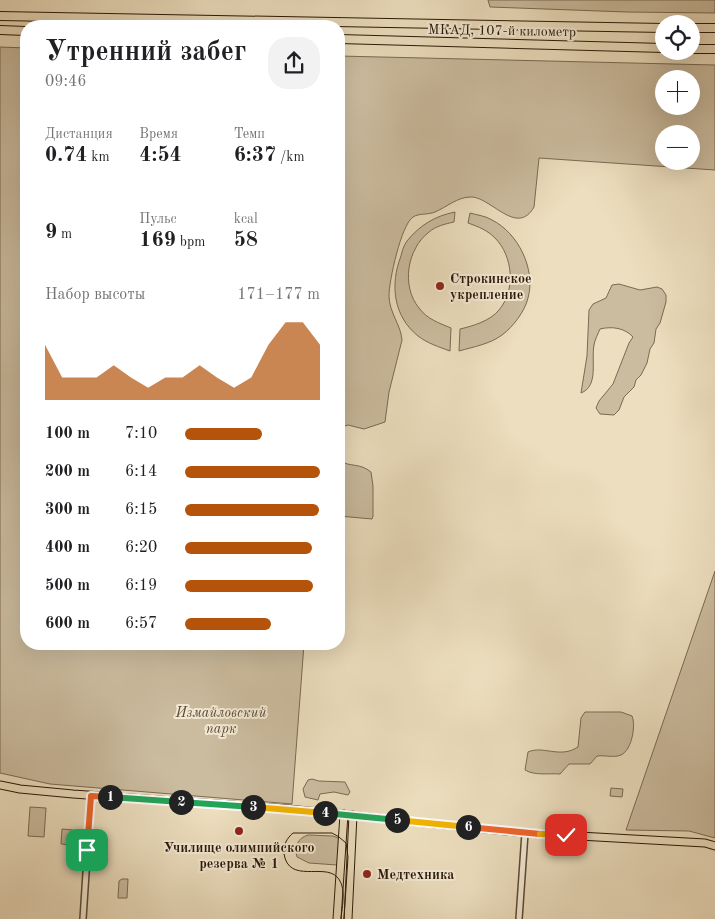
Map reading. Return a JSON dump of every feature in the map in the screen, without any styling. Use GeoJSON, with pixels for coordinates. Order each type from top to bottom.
{"type":"FeatureCollection","features":[{"type":"Feature","properties":{"kind":"highway","name":"МКАД, 107-й километр"},"geometry":{"type":"LineString","coordinates":[[0,16],[221,20]]}},
{"type":"Feature","properties":{"kind":"highway","name":"МКАД, 107-й километр"},"geometry":{"type":"LineString","coordinates":[[345,22],[655,28]]}},
{"type":"Feature","properties":{"kind":"highway"},"geometry":{"type":"LineString","coordinates":[[0,30],[20,31]]}},
{"type":"Feature","properties":{"kind":"highway","name":"МКАД, 107-й километр"},"geometry":{"type":"LineString","coordinates":[[345,39],[655,48]]}},
{"type":"Feature","properties":{"kind":"main road"},"geometry":{"type":"LineString","coordinates":[[0,785],[20,789],[91,796],[344,814],[525,833],[705,843],[715,846]]}},
{"type":"Feature","properties":{"kind":"main road"},"geometry":{"type":"LineString","coordinates":[[337,919],[344,814]]}},
{"type":"Feature","properties":{"kind":"main road"},"geometry":{"type":"LineString","coordinates":[[348,919],[353,815]]}},
{"type":"Feature","properties":{"kind":"street"},"geometry":{"type":"LineString","coordinates":[[83,919],[91,796]]}},
{"type":"Feature","properties":{"kind":"street"},"geometry":{"type":"LineString","coordinates":[[519,919],[525,833]]}},
{"type":"Feature","properties":{"kind":"green space"},"geometry":{"type":"Polygon","coordinates":[[[488,0],[715,0],[715,13],[490,7],[488,0]]]}},
{"type":"Feature","properties":{"kind":"green space","name":"Измайловский парк"},"geometry":{"type":"Polygon","coordinates":[[[0,47],[20,48],[20,650],[304,650],[292,804],[50,784],[0,773],[0,47]]]}},
{"type":"Feature","properties":{"kind":"green space"},"geometry":{"type":"Polygon","coordinates":[[[345,56],[715,65],[715,170],[700,169],[700,125],[655,125],[655,166],[539,158],[534,207],[527,215],[520,218],[512,217],[479,199],[471,197],[457,200],[435,212],[413,217],[404,231],[400,242],[393,267],[389,296],[402,340],[389,392],[385,422],[364,429],[345,426],[345,56]]]}},
{"type":"Feature","properties":{"kind":"green space"},"geometry":{"type":"Polygon","coordinates":[[[455,212],[454,222],[435,228],[422,239],[411,258],[408,279],[413,299],[422,312],[451,328],[450,351],[425,341],[410,328],[403,319],[399,309],[395,288],[398,267],[407,241],[428,222],[455,212]]]}},
{"type":"Feature","properties":{"kind":"green space"},"geometry":{"type":"Polygon","coordinates":[[[470,213],[490,219],[510,234],[523,253],[527,264],[530,287],[524,308],[506,332],[487,343],[459,351],[460,329],[481,322],[495,314],[504,302],[510,283],[509,263],[501,245],[489,233],[468,223],[470,213]]]}},
{"type":"Feature","properties":{"kind":"green space"},"geometry":{"type":"Polygon","coordinates":[[[619,284],[640,290],[657,287],[662,289],[666,295],[666,302],[660,323],[656,329],[654,343],[650,349],[647,363],[636,380],[634,387],[624,397],[619,410],[614,415],[600,414],[596,408],[599,401],[613,384],[633,337],[618,328],[600,329],[593,351],[592,379],[587,390],[581,393],[587,356],[589,310],[593,304],[606,298],[612,285],[619,284]]]}},
{"type":"Feature","properties":{"kind":"green space"},"geometry":{"type":"Polygon","coordinates":[[[345,463],[363,467],[371,472],[373,486],[372,519],[345,517],[345,463]]]}},
{"type":"Feature","properties":{"kind":"green space"},"geometry":{"type":"Polygon","coordinates":[[[715,571],[715,838],[689,831],[626,830],[715,571]]]}},
{"type":"Feature","properties":{"kind":"green space"},"geometry":{"type":"Polygon","coordinates":[[[585,712],[621,712],[632,716],[634,725],[632,737],[625,752],[615,756],[597,756],[590,764],[569,764],[560,774],[538,774],[525,770],[528,752],[540,750],[565,752],[578,747],[581,718],[585,712]]]}},
{"type":"Feature","properties":{"kind":"green space"},"geometry":{"type":"Polygon","coordinates":[[[308,780],[345,782],[350,792],[348,795],[334,792],[320,794],[318,800],[305,797],[303,789],[308,780]]]}},
{"type":"Feature","properties":{"kind":"green space"},"geometry":{"type":"Polygon","coordinates":[[[611,788],[623,789],[622,797],[610,796],[611,788]]]}},
{"type":"Feature","properties":{"kind":"green space"},"geometry":{"type":"Polygon","coordinates":[[[30,807],[46,808],[44,837],[28,836],[30,807]]]}},
{"type":"Feature","properties":{"kind":"green space"},"geometry":{"type":"Polygon","coordinates":[[[62,829],[73,830],[72,845],[61,844],[62,829]]]}},
{"type":"Feature","properties":{"kind":"green space"},"geometry":{"type":"Polygon","coordinates":[[[308,835],[333,836],[340,840],[337,865],[309,863],[297,857],[296,849],[298,843],[308,835]]]}},
{"type":"Feature","properties":{"kind":"green space"},"geometry":{"type":"Polygon","coordinates":[[[128,879],[127,898],[118,898],[119,881],[128,879]]]}},
{"type":"Feature","properties":{"kind":"tram line"},"geometry":{"type":"LineString","coordinates":[[341,919],[343,891],[337,877],[331,873],[300,871],[287,863],[284,848],[287,839],[293,833],[332,833],[346,843],[348,857],[344,919]]}},
{"type":"Feature","properties":{"kind":"place","name":"Строкинское укрепление"},"geometry":{"type":"Point","coordinates":[440,286]}},
{"type":"Feature","properties":{"kind":"place","name":"Училище олимпийского резерва № 1"},"geometry":{"type":"Point","coordinates":[239,831]}},
{"type":"Feature","properties":{"kind":"place","name":"Медтехника"},"geometry":{"type":"Point","coordinates":[367,874]}},
{"type":"Feature","properties":{"kind":"route"},"geometry":{"type":"LineString","coordinates":[[87,850],[91,796],[246,806],[525,833],[566,835]]}}]}
